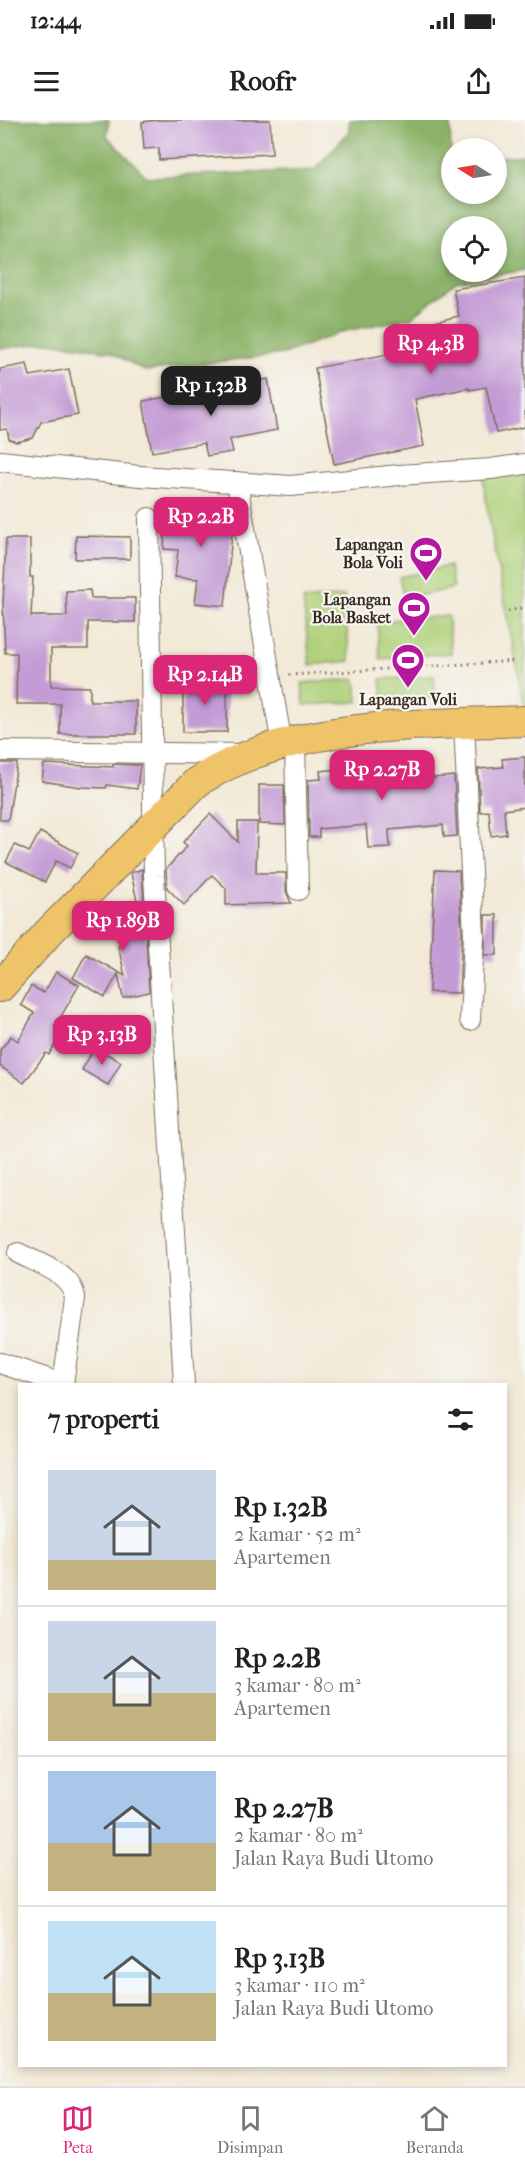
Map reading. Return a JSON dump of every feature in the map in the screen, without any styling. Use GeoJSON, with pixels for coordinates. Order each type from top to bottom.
{"type":"FeatureCollection","features":[{"type":"Feature","properties":{"kind":"highway"},"geometry":{"type":"LineString","coordinates":[[0,987],[49,932],[197,782],[224,764],[248,754],[289,743],[365,729],[525,721]]}},
{"type":"Feature","properties":{"kind":"street"},"geometry":{"type":"LineString","coordinates":[[0,461],[140,476],[291,486],[525,464]]}},
{"type":"Feature","properties":{"kind":"street"},"geometry":{"type":"LineString","coordinates":[[237,482],[272,676],[289,743],[298,890]]}},
{"type":"Feature","properties":{"kind":"street"},"geometry":{"type":"LineString","coordinates":[[149,518],[154,876],[184,1383]]}},
{"type":"Feature","properties":{"kind":"street"},"geometry":{"type":"LineString","coordinates":[[464,723],[474,936],[470,1020]]}},
{"type":"Feature","properties":{"kind":"street"},"geometry":{"type":"LineString","coordinates":[[0,751],[152,751],[248,754]]}},
{"type":"Feature","properties":{"kind":"street"},"geometry":{"type":"LineString","coordinates":[[18,1253],[67,1279],[74,1286],[75,1298],[63,1383]]}},
{"type":"Feature","properties":{"kind":"street"},"geometry":{"type":"LineString","coordinates":[[0,1363],[60,1383]]}},
{"type":"Feature","properties":{"kind":"path"},"geometry":{"type":"LineString","coordinates":[[508,611],[525,607]]}},
{"type":"Feature","properties":{"kind":"path"},"geometry":{"type":"LineString","coordinates":[[272,676],[515,661]]}},
{"type":"Feature","properties":{"kind":"green space"},"geometry":{"type":"Polygon","coordinates":[[[0,120],[109,120],[107,136],[147,177],[314,170],[348,133],[350,120],[450,120],[450,138],[441,138],[441,204],[507,204],[507,156],[525,155],[525,270],[507,273],[507,216],[441,216],[441,282],[456,282],[410,318],[345,331],[283,354],[145,371],[111,352],[48,342],[0,349],[0,120]]]}},
{"type":"Feature","properties":{"kind":"green space"},"geometry":{"type":"Polygon","coordinates":[[[525,464],[525,704],[523,704],[482,470],[525,464]]]}},
{"type":"Feature","properties":{"kind":"green space","name":"Lapangan Bola Voli"},"geometry":{"type":"Polygon","coordinates":[[[449,566],[454,588],[404,599],[399,577],[449,566]]]}},
{"type":"Feature","properties":{"kind":"green space"},"geometry":{"type":"Polygon","coordinates":[[[344,596],[350,661],[310,665],[303,600],[344,596]]]}},
{"type":"Feature","properties":{"kind":"green space","name":"Lapangan Bola Basket"},"geometry":{"type":"Polygon","coordinates":[[[448,616],[451,653],[380,659],[377,621],[448,616]]]}},
{"type":"Feature","properties":{"kind":"green space","name":"Lapangan Voli"},"geometry":{"type":"Polygon","coordinates":[[[434,676],[436,698],[383,701],[381,679],[434,676]]]}},
{"type":"Feature","properties":{"kind":"green space","name":"Lapangan Voli"},"geometry":{"type":"Polygon","coordinates":[[[356,679],[358,702],[304,705],[302,683],[356,679]]]}},
{"type":"Feature","properties":{"kind":"building"},"geometry":{"type":"Polygon","coordinates":[[[270,120],[272,154],[159,160],[159,148],[144,149],[142,122],[270,120]]]}},
{"type":"Feature","properties":{"kind":"building"},"geometry":{"type":"Polygon","coordinates":[[[525,278],[525,427],[496,433],[486,387],[469,390],[469,388],[415,399],[424,446],[334,464],[315,368],[430,346],[425,324],[459,316],[453,289],[525,278]]]}},
{"type":"Feature","properties":{"kind":"building"},"geometry":{"type":"Polygon","coordinates":[[[27,364],[30,376],[69,369],[78,415],[41,422],[33,438],[16,442],[9,439],[7,429],[0,430],[0,369],[27,364]]]}},
{"type":"Feature","properties":{"kind":"building"},"geometry":{"type":"Polygon","coordinates":[[[268,379],[277,430],[230,439],[233,452],[207,456],[204,443],[152,452],[143,401],[268,379]]]}},
{"type":"Feature","properties":{"kind":"building"},"geometry":{"type":"Polygon","coordinates":[[[166,504],[228,507],[232,534],[225,606],[195,603],[198,579],[175,577],[178,550],[164,549],[166,504]]]}},
{"type":"Feature","properties":{"kind":"building"},"geometry":{"type":"Polygon","coordinates":[[[76,536],[130,537],[130,559],[75,559],[76,536]]]}},
{"type":"Feature","properties":{"kind":"building"},"geometry":{"type":"Polygon","coordinates":[[[6,539],[30,539],[30,577],[33,577],[31,616],[67,616],[66,591],[90,590],[91,598],[135,598],[135,622],[88,622],[88,649],[51,649],[51,686],[90,687],[90,701],[136,701],[136,734],[60,734],[60,704],[16,704],[17,653],[5,653],[3,604],[6,539]]]}},
{"type":"Feature","properties":{"kind":"building"},"geometry":{"type":"Polygon","coordinates":[[[183,679],[227,679],[227,732],[183,732],[183,679]]]}},
{"type":"Feature","properties":{"kind":"building"},"geometry":{"type":"Polygon","coordinates":[[[525,757],[525,807],[504,810],[506,834],[491,836],[489,811],[480,812],[478,769],[503,767],[502,759],[525,757]]]}},
{"type":"Feature","properties":{"kind":"building"},"geometry":{"type":"Polygon","coordinates":[[[422,761],[423,779],[454,776],[457,836],[444,837],[443,825],[389,830],[390,847],[368,848],[366,825],[319,829],[319,837],[309,837],[308,780],[321,779],[320,771],[340,769],[340,772],[385,768],[385,764],[422,761]]]}},
{"type":"Feature","properties":{"kind":"building"},"geometry":{"type":"Polygon","coordinates":[[[0,763],[17,763],[8,820],[0,820],[0,763]]]}},
{"type":"Feature","properties":{"kind":"building"},"geometry":{"type":"Polygon","coordinates":[[[44,764],[113,767],[113,764],[140,765],[137,789],[107,785],[106,788],[81,787],[42,781],[44,764]]]}},
{"type":"Feature","properties":{"kind":"building"},"geometry":{"type":"Polygon","coordinates":[[[259,785],[284,785],[285,825],[259,824],[259,785]]]}},
{"type":"Feature","properties":{"kind":"building"},"geometry":{"type":"Polygon","coordinates":[[[210,814],[238,842],[238,822],[257,822],[256,873],[286,873],[286,891],[291,903],[226,905],[226,888],[212,875],[184,905],[167,888],[166,869],[187,846],[183,842],[210,814]]]}},
{"type":"Feature","properties":{"kind":"building"},"geometry":{"type":"Polygon","coordinates":[[[40,832],[78,853],[70,868],[56,861],[45,882],[6,862],[15,845],[29,852],[40,832]]]}},
{"type":"Feature","properties":{"kind":"building"},"geometry":{"type":"Polygon","coordinates":[[[142,869],[149,992],[123,998],[118,974],[105,997],[73,978],[86,954],[125,976],[118,945],[123,944],[115,906],[137,901],[131,873],[142,869]]]}},
{"type":"Feature","properties":{"kind":"building"},"geometry":{"type":"Polygon","coordinates":[[[435,870],[459,871],[462,936],[459,993],[429,992],[435,870]]]}},
{"type":"Feature","properties":{"kind":"building"},"geometry":{"type":"Polygon","coordinates":[[[485,915],[497,915],[497,955],[485,955],[485,915]]]}},
{"type":"Feature","properties":{"kind":"building"},"geometry":{"type":"Polygon","coordinates":[[[56,972],[79,985],[55,1027],[62,1032],[49,1055],[46,1053],[24,1083],[0,1066],[0,1050],[11,1036],[18,1041],[34,1013],[21,1005],[31,986],[44,993],[56,972]]]}},
{"type":"Feature","properties":{"kind":"building"},"geometry":{"type":"Polygon","coordinates":[[[95,1047],[121,1062],[108,1085],[82,1070],[95,1047]]]}},
{"type":"Feature","properties":{"kind":"place","name":"Lapangan Bola Voli"},"geometry":{"type":"Point","coordinates":[426,582]}},
{"type":"Feature","properties":{"kind":"place","name":"Lapangan Bola Basket"},"geometry":{"type":"Point","coordinates":[414,637]}},
{"type":"Feature","properties":{"kind":"place","name":"Lapangan Voli"},"geometry":{"type":"Point","coordinates":[408,689]}}]}
